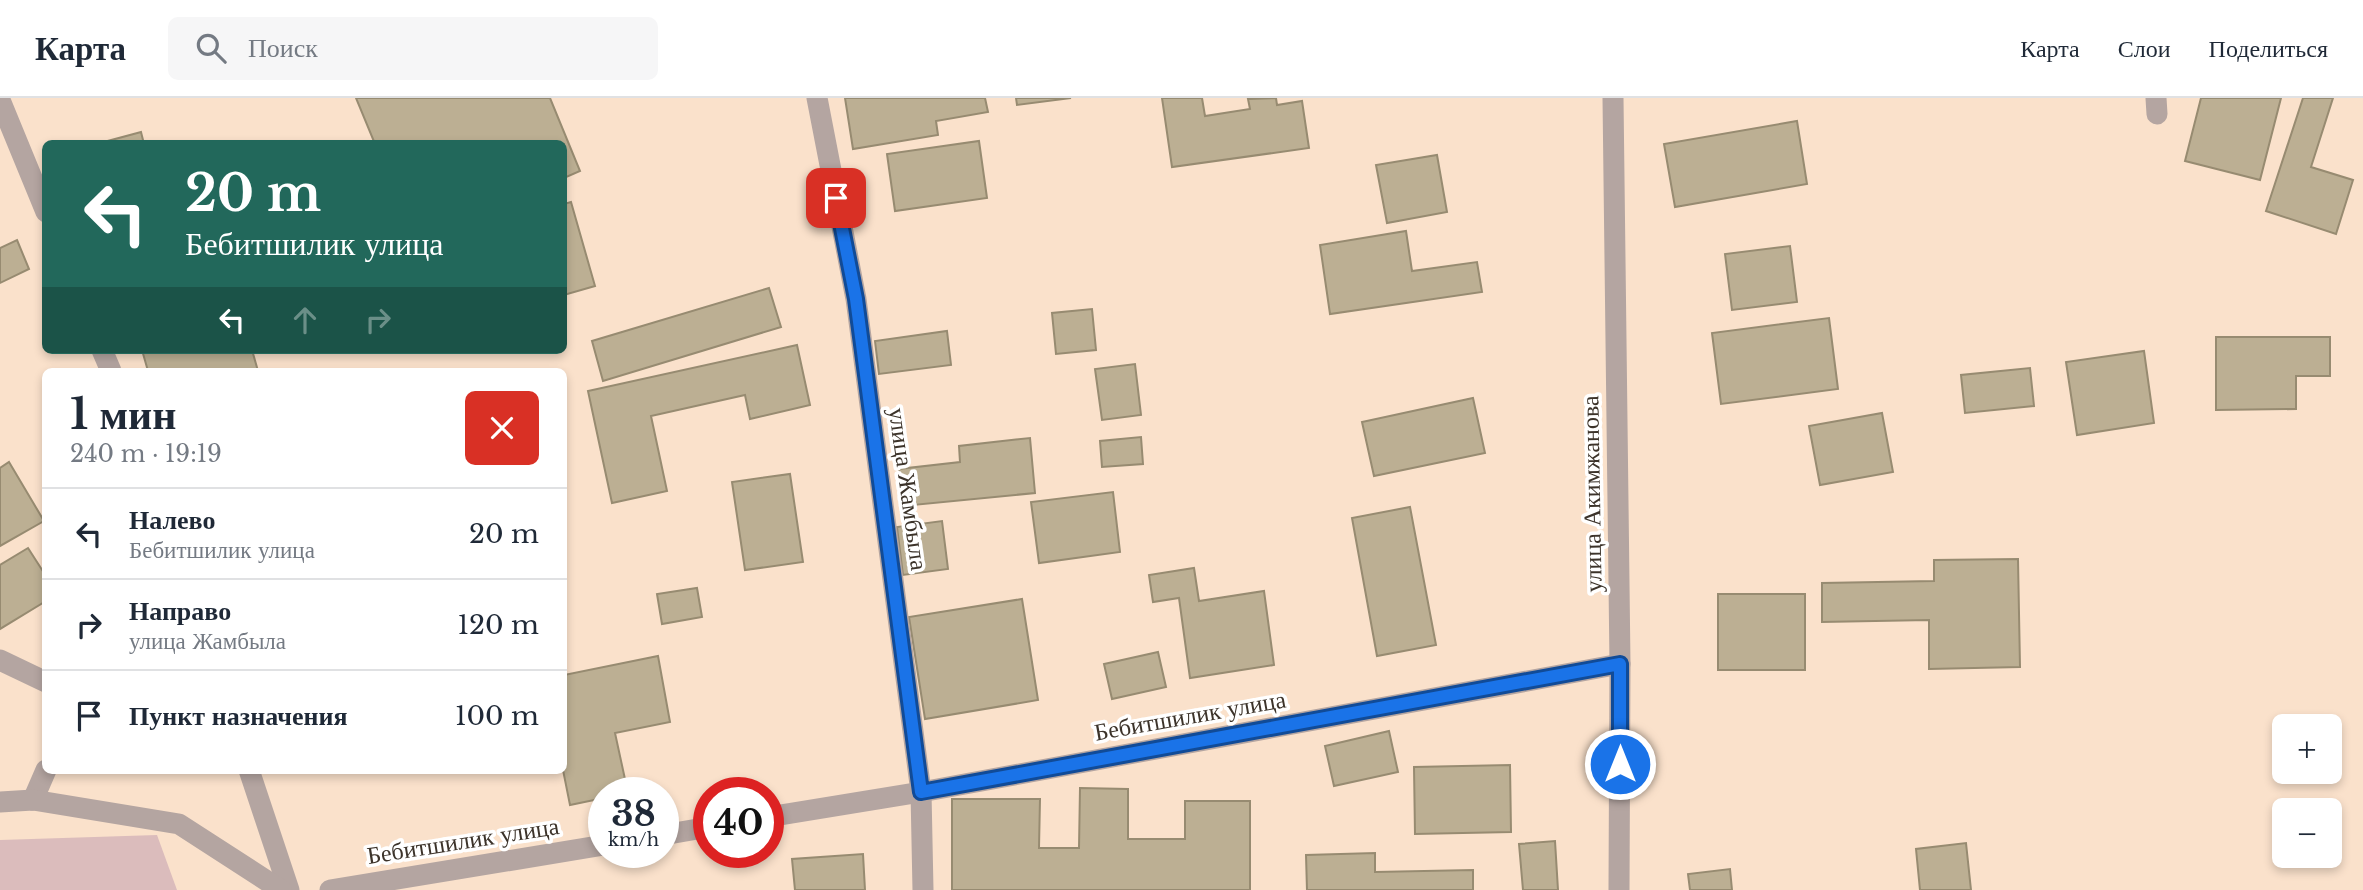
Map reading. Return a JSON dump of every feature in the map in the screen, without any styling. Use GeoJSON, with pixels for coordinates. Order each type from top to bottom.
{"type":"FeatureCollection","features":[{"type":"Feature","properties":{"kind":"street","name":"улица Жамбыла"},"geometry":{"type":"LineString","coordinates":[[817,98],[856,299],[921,792],[923,890]]}},
{"type":"Feature","properties":{"kind":"street","name":"улица Акимжанова"},"geometry":{"type":"LineString","coordinates":[[1613,98],[1620,664],[1619,890]]}},
{"type":"Feature","properties":{"kind":"street"},"geometry":{"type":"LineString","coordinates":[[0,100],[42,202]]}},
{"type":"Feature","properties":{"kind":"street"},"geometry":{"type":"LineString","coordinates":[[0,660],[42,680]]}},
{"type":"Feature","properties":{"kind":"street","name":"Бебитшилик улица"},"geometry":{"type":"LineString","coordinates":[[784,814],[921,792],[1620,664]]}},
{"type":"Feature","properties":{"kind":"street"},"geometry":{"type":"LineString","coordinates":[[33,800],[44,774]]}},
{"type":"Feature","properties":{"kind":"street"},"geometry":{"type":"LineString","coordinates":[[249,774],[289,890]]}},
{"type":"Feature","properties":{"kind":"street"},"geometry":{"type":"LineString","coordinates":[[0,802],[33,800],[179,824],[281,890]]}},
{"type":"Feature","properties":{"kind":"street","name":"Бебитшилик улица"},"geometry":{"type":"LineString","coordinates":[[330,890],[588,848]]}},
{"type":"Feature","properties":{"kind":"shaded area"},"geometry":{"type":"Polygon","coordinates":[[[157,835],[177,890],[0,890],[0,840],[157,835]]]}},
{"type":"Feature","properties":{"kind":"building"},"geometry":{"type":"Polygon","coordinates":[[[356,98],[550,98],[580,171],[567,177],[567,140],[373,140],[356,98]]]}},
{"type":"Feature","properties":{"kind":"building"},"geometry":{"type":"Polygon","coordinates":[[[845,98],[985,98],[988,112],[936,121],[938,135],[853,149],[845,98]]]}},
{"type":"Feature","properties":{"kind":"building"},"geometry":{"type":"Polygon","coordinates":[[[1016,98],[1071,98],[1017,105],[1016,98]]]}},
{"type":"Feature","properties":{"kind":"building"},"geometry":{"type":"Polygon","coordinates":[[[1162,98],[1202,98],[1205,116],[1250,109],[1248,99],[1276,98],[1277,105],[1302,101],[1309,148],[1172,167],[1162,98]]]}},
{"type":"Feature","properties":{"kind":"building"},"geometry":{"type":"Polygon","coordinates":[[[2201,98],[2281,98],[2260,180],[2185,161],[2201,98]]]}},
{"type":"Feature","properties":{"kind":"building"},"geometry":{"type":"Polygon","coordinates":[[[2303,98],[2333,98],[2311,167],[2353,180],[2336,234],[2266,211],[2303,98]]]}},
{"type":"Feature","properties":{"kind":"building"},"geometry":{"type":"Polygon","coordinates":[[[1797,121],[1807,184],[1675,207],[1664,144],[1797,121]]]}},
{"type":"Feature","properties":{"kind":"building"},"geometry":{"type":"Polygon","coordinates":[[[141,132],[143,140],[111,140],[141,132]]]}},
{"type":"Feature","properties":{"kind":"building"},"geometry":{"type":"Polygon","coordinates":[[[979,141],[987,198],[895,211],[887,154],[979,141]]]}},
{"type":"Feature","properties":{"kind":"building"},"geometry":{"type":"Polygon","coordinates":[[[1437,155],[1447,212],[1387,223],[1376,165],[1437,155]]]}},
{"type":"Feature","properties":{"kind":"building"},"geometry":{"type":"Polygon","coordinates":[[[571,202],[595,286],[567,294],[567,203],[571,202]]]}},
{"type":"Feature","properties":{"kind":"building"},"geometry":{"type":"Polygon","coordinates":[[[1406,231],[1412,271],[1477,262],[1482,292],[1330,314],[1320,245],[1406,231]]]}},
{"type":"Feature","properties":{"kind":"building"},"geometry":{"type":"Polygon","coordinates":[[[17,240],[29,269],[0,283],[0,248],[17,240]]]}},
{"type":"Feature","properties":{"kind":"building"},"geometry":{"type":"Polygon","coordinates":[[[1790,246],[1797,302],[1732,310],[1725,254],[1790,246]]]}},
{"type":"Feature","properties":{"kind":"building"},"geometry":{"type":"Polygon","coordinates":[[[769,288],[781,327],[603,381],[592,341],[769,288]]]}},
{"type":"Feature","properties":{"kind":"building"},"geometry":{"type":"Polygon","coordinates":[[[1092,309],[1096,350],[1056,354],[1052,313],[1092,309]]]}},
{"type":"Feature","properties":{"kind":"building"},"geometry":{"type":"Polygon","coordinates":[[[1829,318],[1838,389],[1721,404],[1712,333],[1829,318]]]}},
{"type":"Feature","properties":{"kind":"building"},"geometry":{"type":"Polygon","coordinates":[[[947,331],[951,365],[879,374],[875,341],[947,331]]]}},
{"type":"Feature","properties":{"kind":"building"},"geometry":{"type":"Polygon","coordinates":[[[2216,337],[2330,337],[2330,376],[2296,376],[2296,409],[2216,410],[2216,337]]]}},
{"type":"Feature","properties":{"kind":"building"},"geometry":{"type":"Polygon","coordinates":[[[797,345],[810,405],[750,419],[745,395],[651,416],[667,491],[612,503],[588,391],[797,345]]]}},
{"type":"Feature","properties":{"kind":"building"},"geometry":{"type":"Polygon","coordinates":[[[2144,351],[2154,423],[2077,435],[2066,362],[2144,351]]]}},
{"type":"Feature","properties":{"kind":"building"},"geometry":{"type":"Polygon","coordinates":[[[143,354],[253,354],[257,368],[147,368],[143,354]]]}},
{"type":"Feature","properties":{"kind":"building"},"geometry":{"type":"Polygon","coordinates":[[[1135,364],[1141,415],[1102,420],[1095,369],[1135,364]]]}},
{"type":"Feature","properties":{"kind":"building"},"geometry":{"type":"Polygon","coordinates":[[[2030,368],[2034,406],[1965,413],[1961,375],[2030,368]]]}},
{"type":"Feature","properties":{"kind":"building"},"geometry":{"type":"Polygon","coordinates":[[[1473,398],[1485,453],[1374,476],[1362,422],[1473,398]]]}},
{"type":"Feature","properties":{"kind":"building"},"geometry":{"type":"Polygon","coordinates":[[[1882,413],[1893,472],[1820,485],[1809,426],[1882,413]]]}},
{"type":"Feature","properties":{"kind":"building"},"geometry":{"type":"Polygon","coordinates":[[[1141,437],[1143,464],[1102,467],[1100,441],[1141,437]]]}},
{"type":"Feature","properties":{"kind":"building"},"geometry":{"type":"Polygon","coordinates":[[[1030,438],[1035,493],[903,506],[899,469],[960,462],[959,446],[1030,438]]]}},
{"type":"Feature","properties":{"kind":"building"},"geometry":{"type":"Polygon","coordinates":[[[9,462],[42,518],[42,522],[0,546],[0,468],[9,462]]]}},
{"type":"Feature","properties":{"kind":"building"},"geometry":{"type":"Polygon","coordinates":[[[790,474],[803,562],[745,570],[732,482],[790,474]]]}},
{"type":"Feature","properties":{"kind":"building"},"geometry":{"type":"Polygon","coordinates":[[[1113,492],[1120,552],[1039,563],[1031,502],[1113,492]]]}},
{"type":"Feature","properties":{"kind":"building"},"geometry":{"type":"Polygon","coordinates":[[[1410,507],[1436,645],[1377,656],[1352,518],[1410,507]]]}},
{"type":"Feature","properties":{"kind":"building"},"geometry":{"type":"Polygon","coordinates":[[[942,521],[948,569],[903,575],[897,527],[942,521]]]}},
{"type":"Feature","properties":{"kind":"building"},"geometry":{"type":"Polygon","coordinates":[[[28,548],[42,570],[42,603],[0,629],[0,565],[28,548]]]}},
{"type":"Feature","properties":{"kind":"building"},"geometry":{"type":"Polygon","coordinates":[[[2018,559],[2020,667],[1929,669],[1929,620],[1822,622],[1822,583],[1934,581],[1934,560],[2018,559]]]}},
{"type":"Feature","properties":{"kind":"building"},"geometry":{"type":"Polygon","coordinates":[[[1194,568],[1199,601],[1264,591],[1274,665],[1190,678],[1179,598],[1153,602],[1149,575],[1194,568]]]}},
{"type":"Feature","properties":{"kind":"building"},"geometry":{"type":"Polygon","coordinates":[[[697,588],[702,617],[662,624],[657,594],[697,588]]]}},
{"type":"Feature","properties":{"kind":"building"},"geometry":{"type":"Polygon","coordinates":[[[1718,594],[1805,594],[1805,670],[1718,670],[1718,594]]]}},
{"type":"Feature","properties":{"kind":"building"},"geometry":{"type":"Polygon","coordinates":[[[1022,599],[1038,700],[925,719],[909,617],[1022,599]]]}},
{"type":"Feature","properties":{"kind":"building"},"geometry":{"type":"Polygon","coordinates":[[[1158,652],[1166,687],[1112,699],[1104,664],[1158,652]]]}},
{"type":"Feature","properties":{"kind":"building"},"geometry":{"type":"Polygon","coordinates":[[[658,656],[670,722],[615,733],[625,777],[588,777],[588,801],[570,805],[564,774],[567,774],[567,674],[658,656]]]}},
{"type":"Feature","properties":{"kind":"building"},"geometry":{"type":"Polygon","coordinates":[[[1389,731],[1398,772],[1334,786],[1325,746],[1389,731]]]}},
{"type":"Feature","properties":{"kind":"building"},"geometry":{"type":"Polygon","coordinates":[[[1510,765],[1511,832],[1415,834],[1414,767],[1510,765]]]}},
{"type":"Feature","properties":{"kind":"building"},"geometry":{"type":"Polygon","coordinates":[[[1080,788],[1128,789],[1128,839],[1185,839],[1185,801],[1250,801],[1250,890],[952,890],[952,799],[1040,799],[1039,848],[1079,848],[1080,788]]]}},
{"type":"Feature","properties":{"kind":"building"},"geometry":{"type":"Polygon","coordinates":[[[1555,841],[1558,890],[1523,890],[1519,844],[1555,841]]]}},
{"type":"Feature","properties":{"kind":"building"},"geometry":{"type":"Polygon","coordinates":[[[1966,843],[1971,890],[1920,890],[1916,849],[1966,843]]]}},
{"type":"Feature","properties":{"kind":"building"},"geometry":{"type":"Polygon","coordinates":[[[1375,853],[1375,872],[1473,870],[1473,890],[1307,890],[1306,855],[1375,853]]]}},
{"type":"Feature","properties":{"kind":"building"},"geometry":{"type":"Polygon","coordinates":[[[863,854],[865,890],[795,890],[792,859],[863,854]]]}},
{"type":"Feature","properties":{"kind":"building"},"geometry":{"type":"Polygon","coordinates":[[[1730,869],[1732,890],[1690,890],[1688,874],[1730,869]]]}},
{"type":"Feature","properties":{"kind":"route"},"geometry":{"type":"LineString","coordinates":[[836,198],[856,299],[921,792],[1620,664],[1620,764]]}}]}
